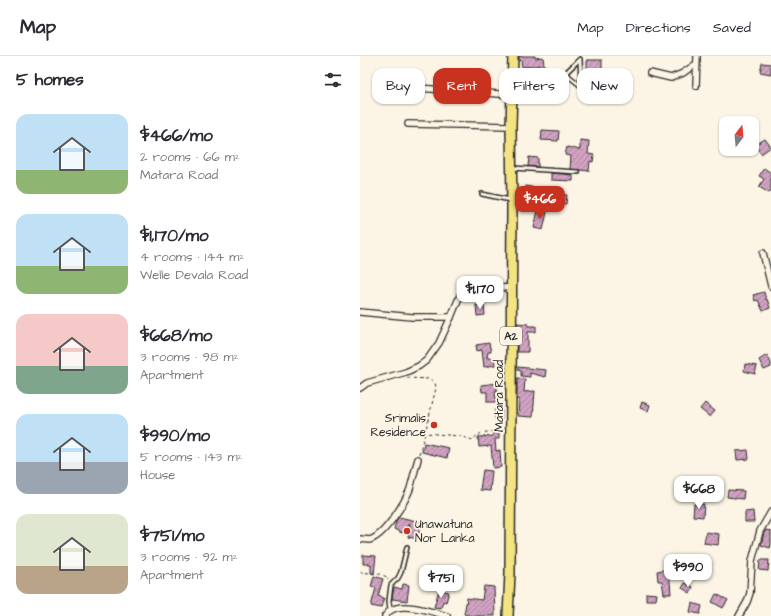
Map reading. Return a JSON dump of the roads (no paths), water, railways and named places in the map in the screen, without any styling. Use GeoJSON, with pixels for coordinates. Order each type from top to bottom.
{"type":"FeatureCollection","features":[{"type":"Feature","properties":{"kind":"highway","name":"Matara Road"},"geometry":{"type":"LineString","coordinates":[[513,56],[513,68]]}},
{"type":"Feature","properties":{"kind":"highway","name":"Matara Road"},"geometry":{"type":"LineString","coordinates":[[508,616],[510,573],[512,288],[511,126],[512,104]]}},
{"type":"Feature","properties":{"kind":"street"},"geometry":{"type":"LineString","coordinates":[[696,86],[697,56]]}},
{"type":"Feature","properties":{"kind":"street"},"geometry":{"type":"LineString","coordinates":[[650,73],[671,78],[683,73],[696,64]]}},
{"type":"Feature","properties":{"kind":"street"},"geometry":{"type":"LineString","coordinates":[[425,89],[499,94]]}},
{"type":"Feature","properties":{"kind":"street"},"geometry":{"type":"LineString","coordinates":[[408,124],[511,126]]}},
{"type":"Feature","properties":{"kind":"street"},"geometry":{"type":"LineString","coordinates":[[763,253],[771,286]]}},
{"type":"Feature","properties":{"kind":"street"},"geometry":{"type":"LineString","coordinates":[[360,388],[367,383],[406,372],[419,366],[427,360],[439,343],[461,292],[464,289],[469,287],[512,288]]}},
{"type":"Feature","properties":{"kind":"street"},"geometry":{"type":"LineString","coordinates":[[360,312],[412,317],[451,317]]}},
{"type":"Feature","properties":{"kind":"street"},"geometry":{"type":"LineString","coordinates":[[360,381],[367,383]]}},
{"type":"Feature","properties":{"kind":"street"},"geometry":{"type":"LineString","coordinates":[[360,539],[370,540],[380,534],[388,526],[405,501],[418,459]]}},
{"type":"Feature","properties":{"kind":"street"},"geometry":{"type":"LineString","coordinates":[[739,616],[750,593],[752,561],[760,531],[771,512]]}},
{"type":"Feature","properties":{"kind":"street"},"geometry":{"type":"LineString","coordinates":[[386,616],[390,610],[403,607],[447,616]]}},
{"type":"Feature","properties":{"kind":"lane"},"geometry":{"type":"LineString","coordinates":[[580,59],[581,86],[565,73],[580,59]]}},
{"type":"Feature","properties":{"kind":"lane"},"geometry":{"type":"LineString","coordinates":[[512,168],[578,172]]}},
{"type":"Feature","properties":{"kind":"lane"},"geometry":{"type":"LineString","coordinates":[[482,194],[512,201]]}},
{"type":"Feature","properties":{"kind":"lane"},"geometry":{"type":"LineString","coordinates":[[390,610],[390,585],[398,578],[401,572],[407,547]]}},
{"type":"Feature","properties":{"kind":"place","name":"Srimalis Residence"},"geometry":{"type":"Point","coordinates":[434,425]}},
{"type":"Feature","properties":{"kind":"place","name":"Unawatuna Nor Lanka"},"geometry":{"type":"Point","coordinates":[407,531]}}]}
